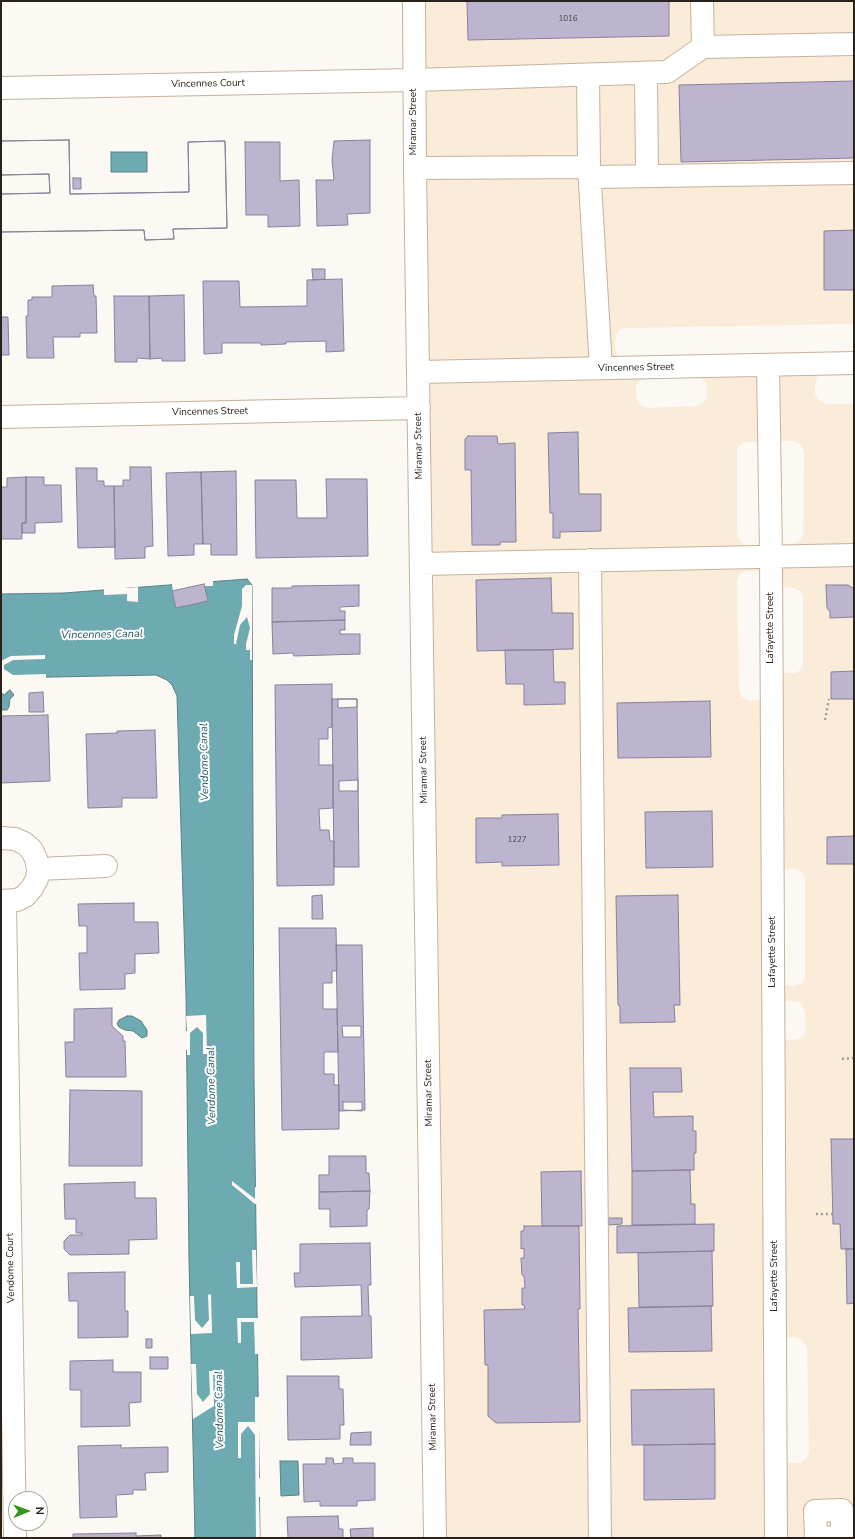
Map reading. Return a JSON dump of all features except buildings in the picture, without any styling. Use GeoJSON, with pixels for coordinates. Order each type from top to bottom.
{"type":"FeatureCollection","features":[{"type":"Feature","properties":{"kind":"street","name":"Miramar Street"},"geometry":{"type":"LineString","coordinates":[[414,1],[415,168],[435,1538]]}},
{"type":"Feature","properties":{"kind":"street"},"geometry":{"type":"LineString","coordinates":[[702,1],[703,47],[854,44]]}},
{"type":"Feature","properties":{"kind":"street","name":"Vincennes Court"},"geometry":{"type":"LineString","coordinates":[[1,88],[414,80],[667,72],[703,47]]}},
{"type":"Feature","properties":{"kind":"street"},"geometry":{"type":"LineString","coordinates":[[646,73],[647,176]]}},
{"type":"Feature","properties":{"kind":"street"},"geometry":{"type":"LineString","coordinates":[[588,75],[590,172],[601,368]]}},
{"type":"Feature","properties":{"kind":"street"},"geometry":{"type":"LineString","coordinates":[[415,168],[590,172],[647,176],[854,173]]}},
{"type":"Feature","properties":{"kind":"street","name":"Vincennes Street"},"geometry":{"type":"LineString","coordinates":[[418,372],[854,363]]}},
{"type":"Feature","properties":{"kind":"street","name":"Lafayette Street"},"geometry":{"type":"LineString","coordinates":[[768,365],[771,556],[776,1538]]}},
{"type":"Feature","properties":{"kind":"street","name":"Vincennes Street"},"geometry":{"type":"LineString","coordinates":[[1,416],[419,408]]}},
{"type":"Feature","properties":{"kind":"street"},"geometry":{"type":"LineString","coordinates":[[421,564],[854,555]]}},
{"type":"Feature","properties":{"kind":"street"},"geometry":{"type":"LineString","coordinates":[[590,560],[600,1538]]}},
{"type":"Feature","properties":{"kind":"street"},"geometry":{"type":"LineString","coordinates":[[1,838],[15,839],[24,843],[32,850],[38,869],[106,866]]}},
{"type":"Feature","properties":{"kind":"street","name":"Vendome Court"},"geometry":{"type":"LineString","coordinates":[[15,1538],[3,902],[17,900],[25,896],[37,879],[38,869]]}},
{"type":"Feature","properties":{"kind":"path"},"geometry":{"type":"LineString","coordinates":[[825,720],[829,699]]}},
{"type":"Feature","properties":{"kind":"path"},"geometry":{"type":"LineString","coordinates":[[842,1059],[854,1058]]}},
{"type":"Feature","properties":{"kind":"path"},"geometry":{"type":"LineString","coordinates":[[816,1214],[833,1214]]}},
{"type":"Feature","properties":{"kind":"shaded area"},"geometry":{"type":"Polygon","coordinates":[[[412,1],[854,1],[854,324],[626,328],[617,333],[615,348],[620,357],[827,374],[817,378],[815,394],[818,400],[827,404],[854,404],[854,1538],[442,1538],[412,1]],[[694,376],[643,378],[636,385],[637,401],[641,406],[648,408],[698,406],[704,402],[707,396],[706,383],[701,378],[694,376]],[[779,441],[779,543],[792,544],[799,542],[803,536],[804,452],[801,445],[795,441],[779,441]],[[745,442],[737,449],[737,534],[740,541],[746,545],[758,545],[765,543],[760,442],[745,442]],[[745,571],[739,575],[737,581],[739,690],[741,696],[747,700],[763,700],[761,571],[745,571]],[[783,587],[776,589],[779,673],[795,673],[803,666],[803,598],[801,592],[795,588],[783,587]],[[793,869],[781,870],[782,986],[797,986],[803,982],[805,976],[805,877],[800,871],[793,869]],[[786,1001],[778,1003],[779,1038],[787,1040],[798,1039],[804,1035],[806,1028],[805,1011],[800,1002],[786,1001]],[[795,1337],[783,1338],[785,1463],[800,1463],[806,1459],[809,1452],[807,1348],[802,1340],[795,1337]]]}},
{"type":"Feature","properties":{"kind":"water"},"geometry":{"type":"Polygon","coordinates":[[[111,152],[147,152],[147,172],[111,172],[111,152]]]}},
{"type":"Feature","properties":{"kind":"water"},"geometry":{"type":"Polygon","coordinates":[[[247,579],[252,585],[254,1078],[260,1538],[195,1538],[189,1259],[186,995],[177,696],[172,685],[167,680],[156,675],[1,678],[1,594],[64,593],[247,579]]]}},
{"type":"Feature","properties":{"kind":"water"},"geometry":{"type":"Polygon","coordinates":[[[10,690],[14,695],[10,699],[9,707],[7,710],[1,710],[1,693],[5,695],[10,690]]]}},
{"type":"Feature","properties":{"kind":"water"},"geometry":{"type":"Polygon","coordinates":[[[127,1016],[132,1016],[141,1021],[147,1030],[147,1036],[142,1038],[133,1031],[125,1030],[119,1027],[117,1024],[119,1020],[127,1016]]]}},
{"type":"Feature","properties":{"kind":"water"},"geometry":{"type":"Polygon","coordinates":[[[280,1461],[298,1461],[299,1495],[281,1496],[280,1461]]]}},
{"type":"Feature","properties":{"kind":"pier"},"geometry":{"type":"Polygon","coordinates":[[[213,579],[213,586],[202,586],[173,592],[172,584],[213,579]]]}},
{"type":"Feature","properties":{"kind":"pier"},"geometry":{"type":"Polygon","coordinates":[[[246,585],[252,585],[252,660],[250,660],[250,650],[246,650],[250,628],[247,617],[240,625],[236,644],[234,644],[234,635],[242,606],[242,589],[246,585]]]}},
{"type":"Feature","properties":{"kind":"pier"},"geometry":{"type":"Polygon","coordinates":[[[126,586],[126,588],[138,587],[138,602],[127,601],[127,594],[104,595],[104,588],[126,586]]]}},
{"type":"Feature","properties":{"kind":"pier"},"geometry":{"type":"Polygon","coordinates":[[[45,655],[45,659],[13,660],[4,665],[4,669],[13,675],[46,674],[46,679],[1,680],[1,661],[11,656],[45,655]]]}},
{"type":"Feature","properties":{"kind":"pier"},"geometry":{"type":"Polygon","coordinates":[[[206,1015],[207,1054],[203,1054],[203,1033],[197,1027],[190,1033],[190,1055],[187,1055],[187,1050],[185,1050],[185,1031],[187,1031],[186,1016],[206,1015]]]}},
{"type":"Feature","properties":{"kind":"pier"},"geometry":{"type":"Polygon","coordinates":[[[232,1181],[255,1199],[255,1187],[257,1187],[257,1204],[255,1204],[232,1185],[232,1181]]]}},
{"type":"Feature","properties":{"kind":"pier"},"geometry":{"type":"Polygon","coordinates":[[[252,1250],[256,1250],[257,1287],[237,1288],[236,1262],[240,1262],[240,1284],[253,1284],[252,1250]]]}},
{"type":"Feature","properties":{"kind":"pier"},"geometry":{"type":"Polygon","coordinates":[[[211,1294],[212,1333],[191,1334],[190,1296],[194,1296],[195,1320],[202,1328],[209,1320],[208,1295],[211,1294]]]}},
{"type":"Feature","properties":{"kind":"pier"},"geometry":{"type":"Polygon","coordinates":[[[237,1318],[258,1318],[258,1354],[255,1354],[254,1322],[241,1322],[241,1343],[238,1343],[237,1318]]]}},
{"type":"Feature","properties":{"kind":"pier"},"geometry":{"type":"Polygon","coordinates":[[[191,1364],[196,1364],[197,1394],[203,1402],[210,1394],[209,1371],[213,1371],[214,1406],[193,1419],[191,1364]]]}},
{"type":"Feature","properties":{"kind":"pier"},"geometry":{"type":"Polygon","coordinates":[[[255,1397],[259,1397],[259,1478],[261,1479],[261,1497],[259,1497],[260,1538],[256,1538],[255,1435],[248,1426],[241,1434],[241,1458],[238,1458],[238,1422],[255,1422],[255,1397]]]}},
{"type":"Feature","properties":{"kind":"water label","name":"Vincennes Canal"},"geometry":{"type":"Point","coordinates":[102,635]}},
{"type":"Feature","properties":{"kind":"water label","name":"Vendome Canal"},"geometry":{"type":"Point","coordinates":[205,762]}},
{"type":"Feature","properties":{"kind":"water label","name":"Vendome Canal"},"geometry":{"type":"Point","coordinates":[212,1086]}},
{"type":"Feature","properties":{"kind":"water label","name":"Vendome Canal"},"geometry":{"type":"Point","coordinates":[220,1410]}}]}
